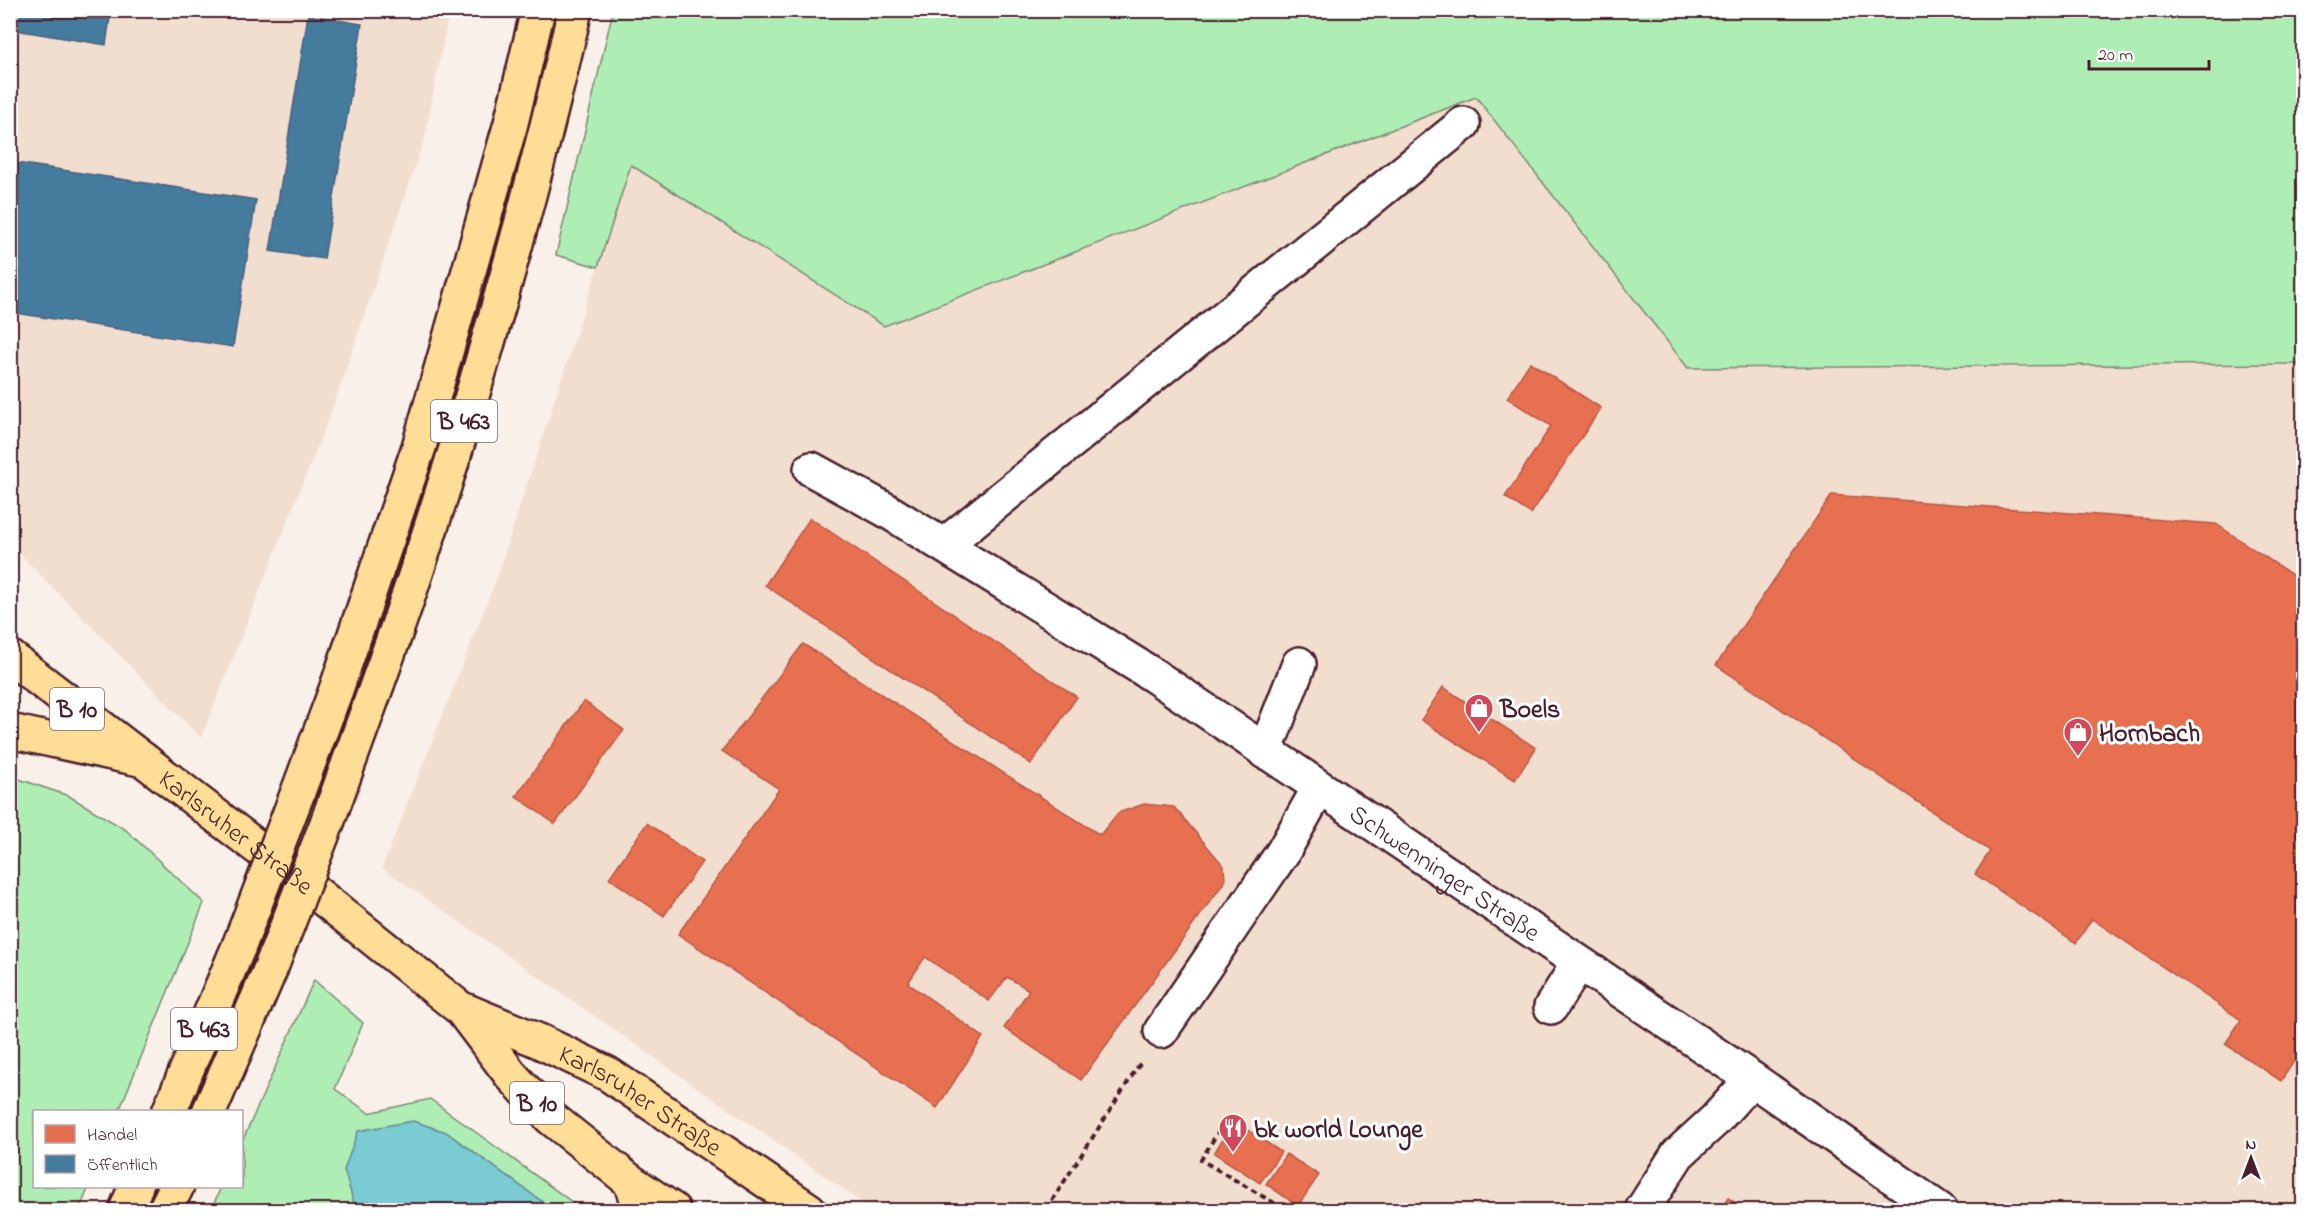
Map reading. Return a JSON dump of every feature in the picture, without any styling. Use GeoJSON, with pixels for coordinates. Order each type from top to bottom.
{"type":"FeatureCollection","features":[{"type":"Feature","properties":{"kind":"main road","name":"B 463"},"geometry":{"type":"LineString","coordinates":[[170,1110],[240,946],[298,792],[345,665],[419,447],[511,123],[538,10]]}},
{"type":"Feature","properties":{"kind":"main road","name":"B 463"},"geometry":{"type":"LineString","coordinates":[[210,1110],[270,970],[327,823],[417,572],[491,336],[546,135],[576,10]]}},
{"type":"Feature","properties":{"kind":"main road","name":"Karlsruher Straße"},"geometry":{"type":"LineString","coordinates":[[10,657],[461,1009],[511,1075],[551,1118],[635,1196],[673,1210]]}},
{"type":"Feature","properties":{"kind":"main road"},"geometry":{"type":"LineString","coordinates":[[10,731],[144,760]]}},
{"type":"Feature","properties":{"kind":"main road","name":"Karlsruher Straße"},"geometry":{"type":"LineString","coordinates":[[461,1009],[539,1041],[608,1074],[809,1210]]}},
{"type":"Feature","properties":{"kind":"main road"},"geometry":{"type":"LineString","coordinates":[[126,1210],[135,1188]]}},
{"type":"Feature","properties":{"kind":"main road"},"geometry":{"type":"LineString","coordinates":[[165,1210],[176,1188]]}},
{"type":"Feature","properties":{"kind":"street"},"geometry":{"type":"LineString","coordinates":[[944,545],[1463,124]]}},
{"type":"Feature","properties":{"kind":"street","name":"Schwenninger Straße"},"geometry":{"type":"LineString","coordinates":[[811,469],[944,545],[1153,675],[1578,964],[1752,1079],[1940,1210]]}},
{"type":"Feature","properties":{"kind":"street"},"geometry":{"type":"LineString","coordinates":[[1265,752],[1299,664]]}},
{"type":"Feature","properties":{"kind":"street"},"geometry":{"type":"LineString","coordinates":[[1161,1031],[1283,852],[1319,788]]}},
{"type":"Feature","properties":{"kind":"street"},"geometry":{"type":"LineString","coordinates":[[1551,1007],[1578,964]]}},
{"type":"Feature","properties":{"kind":"street"},"geometry":{"type":"LineString","coordinates":[[1642,1210],[1678,1154],[1715,1120],[1752,1079]]}},
{"type":"Feature","properties":{"kind":"path"},"geometry":{"type":"LineString","coordinates":[[1046,1210],[1161,1031]]}},
{"type":"Feature","properties":{"kind":"path"},"geometry":{"type":"LineString","coordinates":[[1228,1131],[1221,1127],[1201,1160],[1286,1210]]}},
{"type":"Feature","properties":{"kind":"shaded area"},"geometry":{"type":"Polygon","coordinates":[[[10,11],[449,11],[425,137],[332,410],[201,738],[11,545],[10,11]]]}},
{"type":"Feature","properties":{"kind":"shaded area"},"geometry":{"type":"Polygon","coordinates":[[[1476,97],[1688,368],[2303,364],[2303,1210],[873,1210],[382,868],[497,577],[631,165],[884,326],[1476,97]]]}},
{"type":"Feature","properties":{"kind":"green space"},"geometry":{"type":"Polygon","coordinates":[[[613,10],[2303,11],[2303,364],[1688,368],[1476,97],[884,326],[631,165],[598,267],[556,255],[613,10]]]}},
{"type":"Feature","properties":{"kind":"green space"},"geometry":{"type":"Polygon","coordinates":[[[10,776],[69,796],[126,830],[204,903],[119,1110],[33,1110],[33,1188],[89,1188],[79,1210],[11,1210],[10,776]]]}},
{"type":"Feature","properties":{"kind":"green space"},"geometry":{"type":"Polygon","coordinates":[[[314,980],[363,1023],[335,1089],[369,1113],[430,1099],[583,1210],[211,1210],[221,1188],[243,1188],[243,1140],[314,980]]]}},
{"type":"Feature","properties":{"kind":"water"},"geometry":{"type":"Polygon","coordinates":[[[413,1121],[446,1132],[554,1210],[356,1210],[344,1170],[358,1131],[413,1121]]]}},
{"type":"Feature","properties":{"kind":"building: Handel"},"geometry":{"type":"Polygon","coordinates":[[[1530,362],[1601,408],[1531,514],[1505,497],[1551,426],[1507,398],[1530,362]]]}},
{"type":"Feature","properties":{"kind":"building: Handel","name":"Hornbach"},"geometry":{"type":"Polygon","coordinates":[[[1832,495],[2216,524],[2304,583],[2304,1062],[2296,1058],[2281,1081],[2225,1044],[2241,1020],[2092,919],[2076,943],[1975,874],[1990,851],[1716,665],[1832,495]]]}},
{"type":"Feature","properties":{"kind":"building: Handel"},"geometry":{"type":"Polygon","coordinates":[[[810,518],[1077,697],[1031,764],[765,585],[810,518]]]}},
{"type":"Feature","properties":{"kind":"building: Handel"},"geometry":{"type":"Polygon","coordinates":[[[803,644],[1100,835],[1118,813],[1144,804],[1174,807],[1224,866],[1225,881],[1081,1080],[1004,1028],[1029,990],[1007,977],[989,1001],[925,957],[908,983],[983,1037],[937,1108],[678,934],[779,789],[722,751],[803,644]]]}},
{"type":"Feature","properties":{"kind":"building: Handel","name":"Boels"},"geometry":{"type":"Polygon","coordinates":[[[1443,687],[1536,748],[1515,780],[1421,720],[1443,687]]]}},
{"type":"Feature","properties":{"kind":"building: Handel"},"geometry":{"type":"Polygon","coordinates":[[[584,701],[624,730],[555,824],[516,796],[584,701]]]}},
{"type":"Feature","properties":{"kind":"building: Handel"},"geometry":{"type":"Polygon","coordinates":[[[647,823],[702,862],[664,916],[609,878],[647,823]]]}},
{"type":"Feature","properties":{"kind":"building: Handel"},"geometry":{"type":"Polygon","coordinates":[[[1234,1121],[1281,1152],[1260,1183],[1214,1153],[1234,1121]]]}},
{"type":"Feature","properties":{"kind":"building: Handel"},"geometry":{"type":"Polygon","coordinates":[[[1286,1154],[1319,1175],[1298,1206],[1266,1184],[1286,1154]]]}},
{"type":"Feature","properties":{"kind":"building: Handel"},"geometry":{"type":"Polygon","coordinates":[[[1728,1198],[1748,1210],[1720,1210],[1728,1198]]]}},
{"type":"Feature","properties":{"kind":"building: Öffentlich"},"geometry":{"type":"Polygon","coordinates":[[[10,10],[111,10],[106,45],[10,29],[10,10]]]}},
{"type":"Feature","properties":{"kind":"building: Öffentlich"},"geometry":{"type":"Polygon","coordinates":[[[308,15],[362,24],[324,259],[270,251],[308,15]]]}},
{"type":"Feature","properties":{"kind":"building: Öffentlich"},"geometry":{"type":"Polygon","coordinates":[[[10,162],[256,200],[233,347],[10,312],[10,162]]]}},
{"type":"Feature","properties":{"kind":"place","name":"Boels"},"geometry":{"type":"Point","coordinates":[1479,734]}},
{"type":"Feature","properties":{"kind":"place","name":"Hornbach"},"geometry":{"type":"Point","coordinates":[2078,758]}},
{"type":"Feature","properties":{"kind":"place","name":"bk world Lounge"},"geometry":{"type":"Point","coordinates":[1233,1154]}}]}
